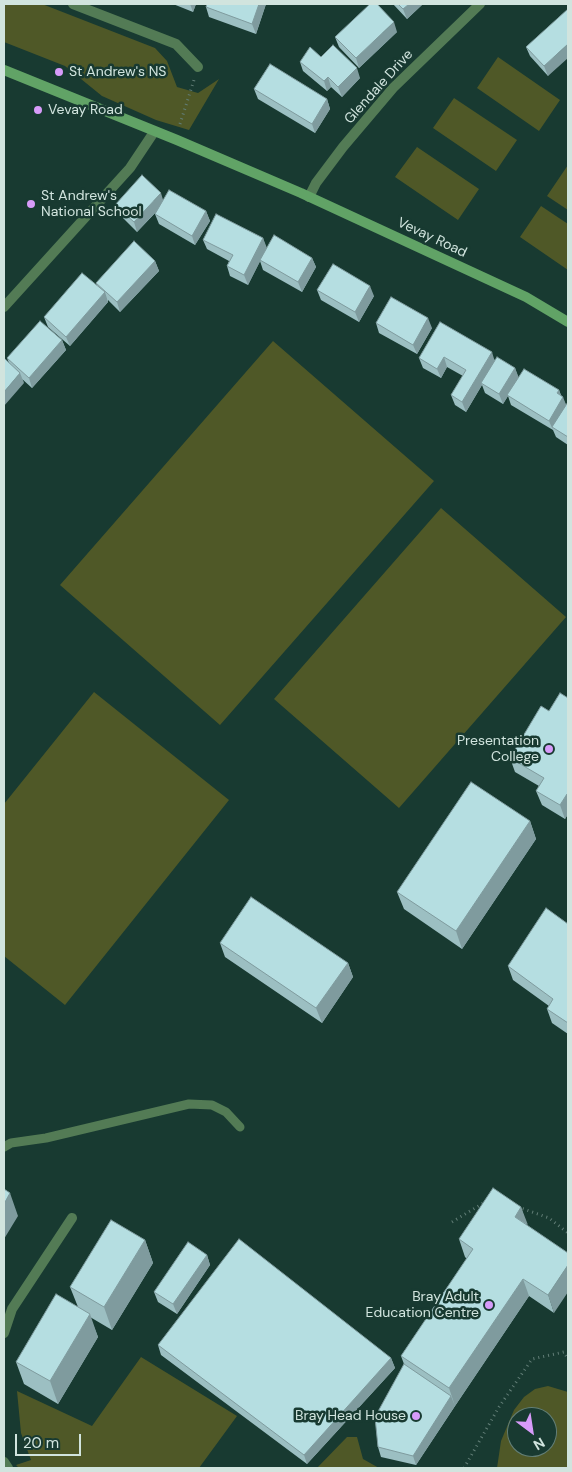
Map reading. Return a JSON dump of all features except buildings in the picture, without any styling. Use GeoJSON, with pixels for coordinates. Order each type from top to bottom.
{"type":"FeatureCollection","features":[{"type":"Feature","properties":{"kind":"main road","name":"Vevay Road"},"geometry":{"type":"LineString","coordinates":[[4,70],[177,140],[309,197],[526,297],[568,322]]}},
{"type":"Feature","properties":{"kind":"street"},"geometry":{"type":"LineString","coordinates":[[73,4],[176,44],[198,67]]}},
{"type":"Feature","properties":{"kind":"street","name":"Glendale Drive"},"geometry":{"type":"LineString","coordinates":[[309,197],[316,183],[343,147],[394,88],[480,4]]}},
{"type":"Feature","properties":{"kind":"street"},"geometry":{"type":"LineString","coordinates":[[4,307],[130,168],[154,132]]}},
{"type":"Feature","properties":{"kind":"street"},"geometry":{"type":"LineString","coordinates":[[4,1333],[12,1309],[72,1218]]}},
{"type":"Feature","properties":{"kind":"street"},"geometry":{"type":"LineString","coordinates":[[4,1462],[8,1468]]}},
{"type":"Feature","properties":{"kind":"lane"},"geometry":{"type":"LineString","coordinates":[[4,1147],[189,1104],[212,1105],[226,1112],[240,1127]]}},
{"type":"Feature","properties":{"kind":"path"},"geometry":{"type":"LineString","coordinates":[[177,140],[198,67]]}},
{"type":"Feature","properties":{"kind":"path"},"geometry":{"type":"LineString","coordinates":[[452,1222],[493,1197]]}},
{"type":"Feature","properties":{"kind":"path"},"geometry":{"type":"LineString","coordinates":[[517,1206],[549,1218],[568,1233]]}},
{"type":"Feature","properties":{"kind":"path"},"geometry":{"type":"LineString","coordinates":[[464,1468],[499,1407],[532,1359],[564,1352],[568,1359]]}},
{"type":"Feature","properties":{"kind":"green space"},"geometry":{"type":"Polygon","coordinates":[[[4,4],[42,4],[155,48],[167,61],[177,87],[198,93],[219,79],[189,130],[156,120],[102,96],[65,66],[4,42],[4,4]]]}},
{"type":"Feature","properties":{"kind":"green space"},"geometry":{"type":"Polygon","coordinates":[[[498,57],[560,100],[539,131],[477,88],[498,57]]]}},
{"type":"Feature","properties":{"kind":"green space"},"geometry":{"type":"Polygon","coordinates":[[[454,98],[517,140],[496,171],[433,128],[454,98]]]}},
{"type":"Feature","properties":{"kind":"green space"},"geometry":{"type":"Polygon","coordinates":[[[417,147],[479,189],[458,220],[395,177],[417,147]]]}},
{"type":"Feature","properties":{"kind":"green space"},"geometry":{"type":"Polygon","coordinates":[[[568,165],[568,210],[547,196],[568,165]]]}},
{"type":"Feature","properties":{"kind":"green space"},"geometry":{"type":"Polygon","coordinates":[[[541,206],[568,224],[568,270],[520,237],[541,206]]]}},
{"type":"Feature","properties":{"kind":"green space"},"geometry":{"type":"Polygon","coordinates":[[[273,341],[434,481],[220,725],[60,585],[273,341]]]}},
{"type":"Feature","properties":{"kind":"green space"},"geometry":{"type":"Polygon","coordinates":[[[441,508],[566,617],[399,808],[274,699],[441,508]]]}},
{"type":"Feature","properties":{"kind":"green space"},"geometry":{"type":"Polygon","coordinates":[[[94,692],[229,800],[65,1005],[4,956],[4,804],[94,692]]]}},
{"type":"Feature","properties":{"kind":"green space"},"geometry":{"type":"Polygon","coordinates":[[[141,1357],[237,1416],[199,1468],[19,1468],[16,1465],[31,1460],[21,1433],[17,1391],[92,1426],[141,1357]]]}},
{"type":"Feature","properties":{"kind":"green space"},"geometry":{"type":"Polygon","coordinates":[[[548,1386],[568,1392],[568,1468],[497,1468],[501,1441],[507,1427],[507,1457],[557,1457],[557,1407],[516,1407],[524,1397],[535,1389],[548,1386]]]}},
{"type":"Feature","properties":{"kind":"green space"},"geometry":{"type":"Polygon","coordinates":[[[347,1437],[357,1437],[363,1459],[379,1468],[317,1468],[347,1437]]]}},
{"type":"Feature","properties":{"kind":"place","name":"St Andrew's NS"},"geometry":{"type":"Point","coordinates":[59,72]}},
{"type":"Feature","properties":{"kind":"place","name":"Vevay Road"},"geometry":{"type":"Point","coordinates":[38,110]}},
{"type":"Feature","properties":{"kind":"place","name":"St Andrew's National School"},"geometry":{"type":"Point","coordinates":[31,204]}},
{"type":"Feature","properties":{"kind":"place","name":"Presentation College"},"geometry":{"type":"Point","coordinates":[549,749]}},
{"type":"Feature","properties":{"kind":"place","name":"Bray Adult Education Centre"},"geometry":{"type":"Point","coordinates":[489,1305]}},
{"type":"Feature","properties":{"kind":"place","name":"Bray Head House"},"geometry":{"type":"Point","coordinates":[416,1416]}}]}
